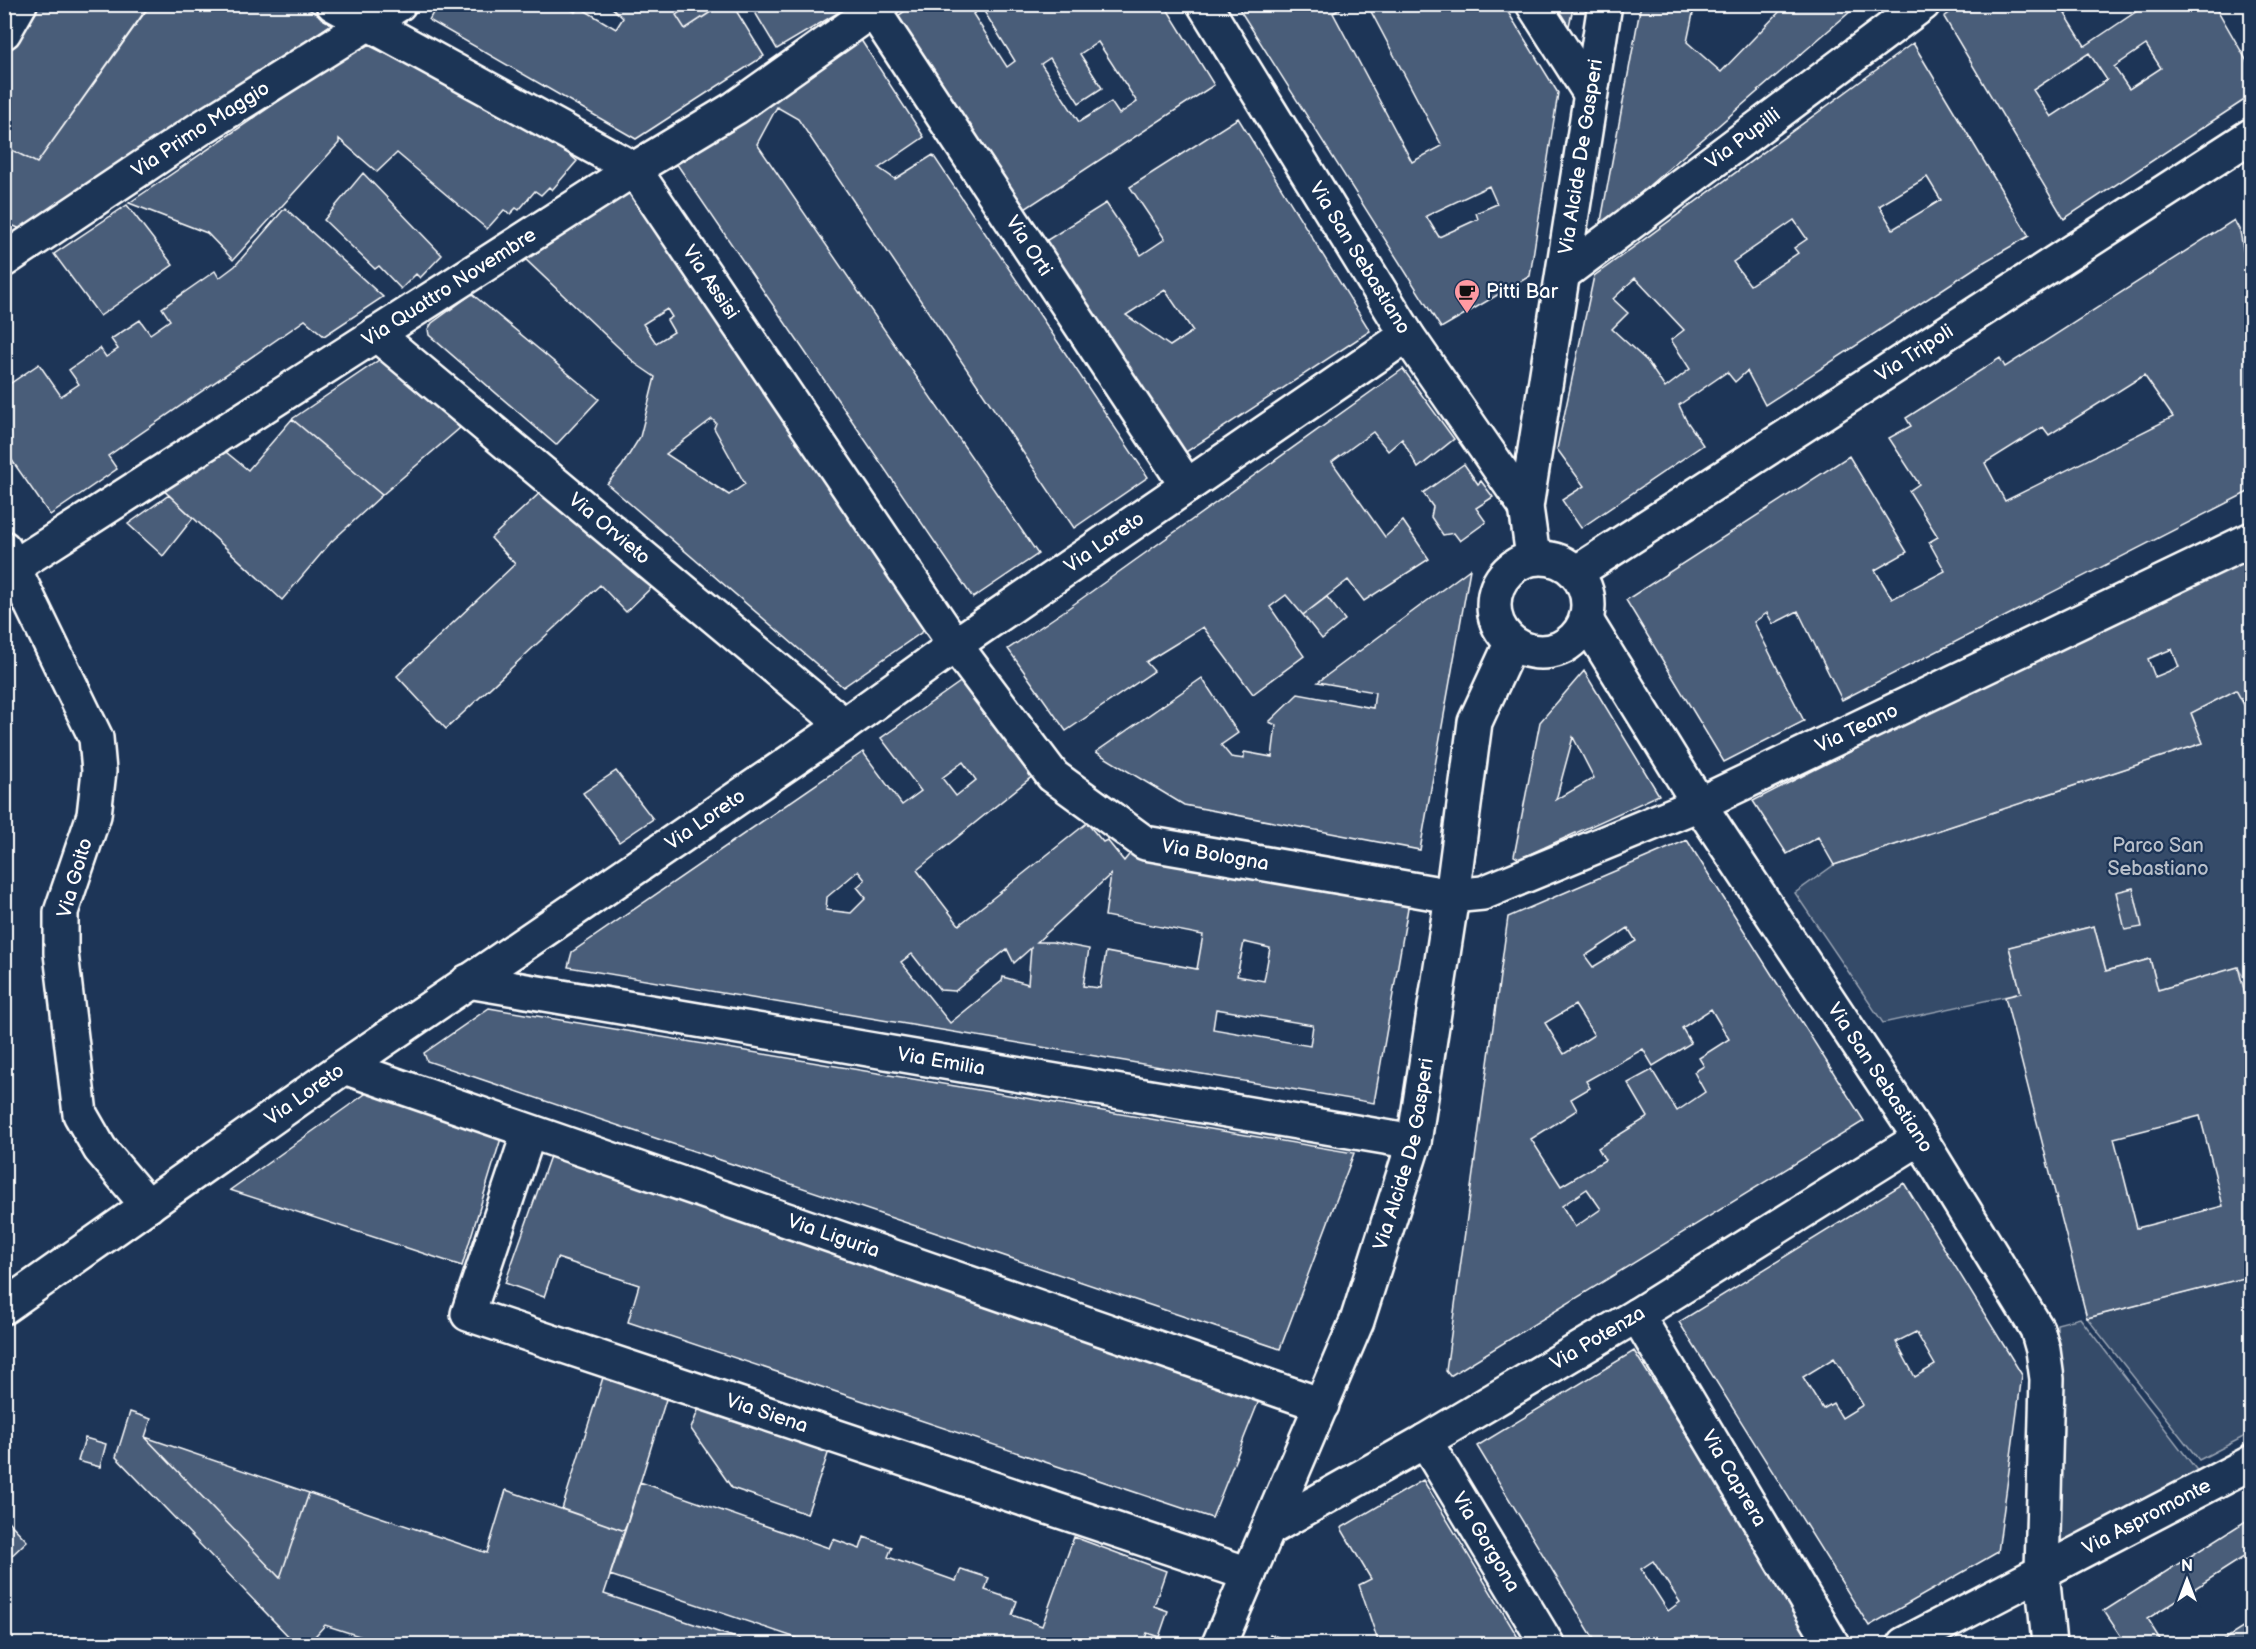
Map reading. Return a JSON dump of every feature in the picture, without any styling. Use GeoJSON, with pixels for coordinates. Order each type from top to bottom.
{"type":"FeatureCollection","features":[{"type":"Feature","properties":{"kind":"street"},"geometry":{"type":"LineString","coordinates":[[4,32],[20,4]]}},
{"type":"Feature","properties":{"kind":"street","name":"Via Assisi"},"geometry":{"type":"LineString","coordinates":[[333,4],[634,169],[955,645]]}},
{"type":"Feature","properties":{"kind":"street","name":"Via Primo Maggio"},"geometry":{"type":"LineString","coordinates":[[4,260],[198,130],[399,4]]}},
{"type":"Feature","properties":{"kind":"street","name":"Via San Sebastiano"},"geometry":{"type":"LineString","coordinates":[[1204,4],[1407,335],[1526,507]]}},
{"type":"Feature","properties":{"kind":"street"},"geometry":{"type":"LineString","coordinates":[[1533,4],[1590,93]]}},
{"type":"Feature","properties":{"kind":"street","name":"Via Alcide De Gasperi"},"geometry":{"type":"LineString","coordinates":[[1533,557],[1526,507],[1605,4]]}},
{"type":"Feature","properties":{"kind":"street","name":"Via Pupilli"},"geometry":{"type":"LineString","coordinates":[[1564,273],[1923,4]]}},
{"type":"Feature","properties":{"kind":"street","name":"Via Quattro Novembre"},"geometry":{"type":"LineString","coordinates":[[10,557],[376,334],[634,169],[735,108],[875,6]]}},
{"type":"Feature","properties":{"kind":"street","name":"Via Orti"},"geometry":{"type":"LineString","coordinates":[[875,6],[1186,486]]}},
{"type":"Feature","properties":{"kind":"street","name":"Via Tripoli"},"geometry":{"type":"LineString","coordinates":[[1577,572],[2252,135]]}},
{"type":"Feature","properties":{"kind":"street","name":"Via Orvieto"},"geometry":{"type":"LineString","coordinates":[[376,334],[844,724]]}},
{"type":"Feature","properties":{"kind":"street","name":"Via Loreto"},"geometry":{"type":"LineString","coordinates":[[4,1307],[468,981],[1407,335]]}},
{"type":"Feature","properties":{"kind":"street","name":"Via Teano"},"geometry":{"type":"LineString","coordinates":[[1452,896],[1483,894],[1699,804],[2252,539]]}},
{"type":"Feature","properties":{"kind":"street","name":"Via Goito"},"geometry":{"type":"LineString","coordinates":[[10,557],[96,738],[99,771],[94,815],[61,912],[61,953],[80,1114],[100,1149],[148,1206]]}},
{"type":"Feature","properties":{"kind":"street"},"geometry":{"type":"LineString","coordinates":[[1533,557],[1557,559],[1577,572],[1589,595],[1587,622],[1568,646],[1539,653],[1511,644],[1495,621],[1494,593],[1508,570],[1533,557]]}},
{"type":"Feature","properties":{"kind":"street","name":"Via San Sebastiano"},"geometry":{"type":"LineString","coordinates":[[1587,622],[1699,804],[1920,1138],[2037,1329],[2047,1379],[2042,1572],[2049,1644]]}},
{"type":"Feature","properties":{"kind":"street","name":"Via Alcide De Gasperi"},"geometry":{"type":"LineString","coordinates":[[1219,1644],[1357,1322],[1414,1142],[1452,896],[1475,722],[1511,644]]}},
{"type":"Feature","properties":{"kind":"street","name":"Via Bologna"},"geometry":{"type":"LineString","coordinates":[[955,645],[1053,776],[1145,843],[1452,896]]}},
{"type":"Feature","properties":{"kind":"street","name":"Via Emilia"},"geometry":{"type":"LineString","coordinates":[[468,981],[1414,1142]]}},
{"type":"Feature","properties":{"kind":"street","name":"Via Liguria"},"geometry":{"type":"LineString","coordinates":[[344,1067],[1322,1405]]}},
{"type":"Feature","properties":{"kind":"street","name":"Via Siena"},"geometry":{"type":"LineString","coordinates":[[529,1132],[468,1314],[1249,1574]]}},
{"type":"Feature","properties":{"kind":"street","name":"Via Potenza"},"geometry":{"type":"LineString","coordinates":[[1269,1529],[1425,1441],[1637,1314],[1920,1138]]}},
{"type":"Feature","properties":{"kind":"street","name":"Via Caprera"},"geometry":{"type":"LineString","coordinates":[[1637,1314],[1832,1644]]}},
{"type":"Feature","properties":{"kind":"street","name":"Via Gorgona"},"geometry":{"type":"LineString","coordinates":[[1425,1441],[1547,1644]]}},
{"type":"Feature","properties":{"kind":"street","name":"Via Aspromonte"},"geometry":{"type":"LineString","coordinates":[[1904,1644],[2252,1462]]}},
{"type":"Feature","properties":{"kind":"green space","name":"Parco San Sebastiano"},"geometry":{"type":"Polygon","coordinates":[[[2236,690],[2251,719],[2251,989],[2238,968],[2158,990],[2150,959],[2106,971],[2094,926],[2009,947],[2021,993],[1883,1023],[1795,893],[1834,865],[2203,743],[2191,713],[2236,690]]]}},
{"type":"Feature","properties":{"kind":"green space"},"geometry":{"type":"Polygon","coordinates":[[[2251,1276],[2251,1433],[2199,1460],[2087,1318],[2251,1276]]]}},
{"type":"Feature","properties":{"kind":"green space"},"geometry":{"type":"Polygon","coordinates":[[[2080,1318],[2202,1477],[2059,1549],[2057,1324],[2080,1318]]]}},
{"type":"Feature","properties":{"kind":"building"},"geometry":{"type":"Polygon","coordinates":[[[34,4],[150,4],[37,163],[4,146],[4,61],[34,4]]]}},
{"type":"Feature","properties":{"kind":"building"},"geometry":{"type":"Polygon","coordinates":[[[153,4],[300,4],[333,23],[23,230],[4,222],[4,146],[37,163],[153,4]]]}},
{"type":"Feature","properties":{"kind":"building"},"geometry":{"type":"Polygon","coordinates":[[[438,4],[561,4],[575,12],[579,7],[616,29],[623,18],[608,4],[692,4],[676,15],[685,29],[723,4],[732,4],[764,56],[636,139],[429,20],[438,4]]]}},
{"type":"Feature","properties":{"kind":"building"},"geometry":{"type":"Polygon","coordinates":[[[692,4],[723,4],[685,29],[676,15],[692,4]]]}},
{"type":"Feature","properties":{"kind":"building"},"geometry":{"type":"Polygon","coordinates":[[[750,4],[844,4],[846,8],[777,49],[750,4]]]}},
{"type":"Feature","properties":{"kind":"building"},"geometry":{"type":"Polygon","coordinates":[[[915,4],[1164,4],[1214,85],[1025,209],[898,16],[915,4]],[[982,8],[973,14],[1007,67],[1015,61],[982,8]],[[1098,42],[1080,54],[1102,88],[1079,103],[1050,58],[1041,64],[1079,122],[1111,102],[1119,114],[1137,102],[1098,42]]]}},
{"type":"Feature","properties":{"kind":"building"},"geometry":{"type":"Polygon","coordinates":[[[1236,4],[1349,4],[1333,13],[1412,162],[1442,146],[1367,4],[1503,4],[1558,93],[1530,276],[1441,328],[1236,4]],[[1489,186],[1426,216],[1439,237],[1478,219],[1476,213],[1497,204],[1489,186]]]}},
{"type":"Feature","properties":{"kind":"building"},"geometry":{"type":"Polygon","coordinates":[[[1553,4],[1574,4],[1568,30],[1553,4]]]}},
{"type":"Feature","properties":{"kind":"building"},"geometry":{"type":"Polygon","coordinates":[[[1641,4],[1695,4],[1687,42],[1721,72],[1787,4],[1859,4],[1607,222],[1601,221],[1641,4]]]}},
{"type":"Feature","properties":{"kind":"building"},"geometry":{"type":"Polygon","coordinates":[[[1962,4],[2059,4],[2085,46],[2137,11],[2134,4],[2214,4],[2252,70],[2252,95],[2064,219],[1944,17],[1962,4]],[[2146,45],[2114,67],[2129,89],[2161,68],[2146,45]],[[2089,53],[2033,90],[2051,117],[2107,80],[2089,53]]]}},
{"type":"Feature","properties":{"kind":"building"},"geometry":{"type":"Polygon","coordinates":[[[2059,4],[2079,4],[2066,14],[2059,4]]]}},
{"type":"Feature","properties":{"kind":"building"},"geometry":{"type":"Polygon","coordinates":[[[861,40],[924,137],[879,168],[895,179],[933,155],[1148,477],[1074,528],[798,119],[777,107],[757,144],[1038,554],[973,598],[674,160],[861,40]]]}},
{"type":"Feature","properties":{"kind":"building"},"geometry":{"type":"Polygon","coordinates":[[[364,43],[513,116],[531,134],[535,130],[554,146],[557,144],[577,161],[552,190],[549,187],[541,195],[535,191],[519,210],[516,208],[510,214],[504,210],[487,229],[397,153],[377,172],[339,139],[339,143],[233,260],[207,233],[129,203],[364,43]]]}},
{"type":"Feature","properties":{"kind":"building"},"geometry":{"type":"Polygon","coordinates":[[[1913,43],[2029,236],[1984,262],[1765,405],[1747,371],[1735,382],[1727,372],[1679,405],[1703,445],[1581,528],[1562,500],[1584,486],[1557,449],[1594,276],[1913,43]],[[1927,177],[1879,206],[1893,229],[1941,200],[1927,177]],[[1794,220],[1733,262],[1750,285],[1798,253],[1794,248],[1807,239],[1794,220]],[[1635,278],[1613,299],[1628,313],[1612,329],[1647,361],[1665,388],[1690,369],[1671,340],[1684,330],[1635,278]]]}},
{"type":"Feature","properties":{"kind":"building"},"geometry":{"type":"Polygon","coordinates":[[[1238,118],[1370,331],[1183,454],[1044,242],[1106,203],[1141,255],[1165,239],[1130,187],[1238,118]],[[1165,290],[1126,315],[1170,346],[1193,331],[1165,290]]]}},
{"type":"Feature","properties":{"kind":"building"},"geometry":{"type":"Polygon","coordinates":[[[363,173],[442,255],[420,278],[416,274],[401,289],[379,266],[375,269],[324,220],[363,173]]]}},
{"type":"Feature","properties":{"kind":"building"},"geometry":{"type":"Polygon","coordinates":[[[631,186],[935,623],[843,687],[607,484],[622,466],[640,437],[655,377],[636,364],[522,256],[631,186]],[[667,309],[643,324],[656,343],[674,332],[667,320],[672,317],[667,309]],[[712,419],[666,454],[729,495],[745,484],[714,428],[716,423],[712,419]]]}},
{"type":"Feature","properties":{"kind":"building"},"geometry":{"type":"Polygon","coordinates":[[[127,205],[173,265],[100,316],[54,254],[127,205]]]}},
{"type":"Feature","properties":{"kind":"building"},"geometry":{"type":"Polygon","coordinates":[[[285,208],[383,297],[324,336],[305,320],[108,456],[117,469],[50,515],[4,449],[4,381],[8,385],[39,364],[61,396],[79,384],[69,370],[100,348],[106,357],[118,349],[111,339],[140,320],[150,334],[170,320],[162,308],[215,271],[219,278],[235,266],[285,208]]]}},
{"type":"Feature","properties":{"kind":"building"},"geometry":{"type":"Polygon","coordinates":[[[2234,220],[2240,231],[2252,299],[2252,490],[1842,700],[1798,611],[1773,624],[1767,613],[1754,622],[1804,721],[1724,762],[1626,600],[1849,456],[1907,552],[1875,570],[1892,599],[1945,571],[1929,542],[1938,537],[1909,491],[1919,484],[1889,438],[1911,426],[1906,418],[2000,358],[2005,367],[2234,220]],[[2144,375],[2049,435],[2043,427],[1985,463],[2005,501],[2173,417],[2144,375]]]}},
{"type":"Feature","properties":{"kind":"building"},"geometry":{"type":"Polygon","coordinates":[[[472,294],[599,399],[556,445],[429,335],[428,329],[432,323],[472,294]]]}},
{"type":"Feature","properties":{"kind":"building"},"geometry":{"type":"Polygon","coordinates":[[[382,358],[460,428],[382,495],[292,419],[382,358]]]}},
{"type":"Feature","properties":{"kind":"building"},"geometry":{"type":"Polygon","coordinates":[[[1403,369],[1454,439],[1418,468],[1402,439],[1388,451],[1373,432],[1332,462],[1385,537],[1403,521],[1429,559],[1364,601],[1348,580],[1303,615],[1286,595],[1270,607],[1304,656],[1253,694],[1203,627],[1146,662],[1154,671],[1066,731],[1008,649],[1403,369]]]}},
{"type":"Feature","properties":{"kind":"building"},"geometry":{"type":"Polygon","coordinates":[[[292,419],[382,495],[331,542],[282,600],[159,486],[216,444],[248,470],[292,419]]]}},
{"type":"Feature","properties":{"kind":"building"},"geometry":{"type":"Polygon","coordinates":[[[1464,464],[1478,484],[1481,481],[1493,497],[1476,508],[1486,522],[1460,541],[1454,533],[1443,535],[1431,517],[1433,507],[1423,493],[1464,464]]]}},
{"type":"Feature","properties":{"kind":"building"},"geometry":{"type":"Polygon","coordinates":[[[543,490],[654,585],[626,612],[600,585],[446,729],[397,676],[515,564],[491,538],[543,490]]]}},
{"type":"Feature","properties":{"kind":"building"},"geometry":{"type":"Polygon","coordinates":[[[169,495],[193,518],[163,556],[128,524],[169,495]]]}},
{"type":"Feature","properties":{"kind":"building"},"geometry":{"type":"Polygon","coordinates":[[[2252,548],[2252,719],[2236,690],[2191,713],[2203,743],[1834,865],[1818,837],[1787,854],[1753,801],[2252,548]],[[2172,649],[2148,659],[2155,677],[2179,667],[2172,649]]]}},
{"type":"Feature","properties":{"kind":"building"},"geometry":{"type":"Polygon","coordinates":[[[1470,569],[1420,850],[1184,805],[1096,752],[1202,678],[1238,733],[1221,745],[1231,757],[1244,759],[1244,752],[1272,757],[1276,725],[1269,722],[1298,694],[1373,708],[1375,692],[1318,682],[1470,569]]]}},
{"type":"Feature","properties":{"kind":"building"},"geometry":{"type":"Polygon","coordinates":[[[1327,597],[1345,620],[1322,639],[1303,615],[1327,597]]]}},
{"type":"Feature","properties":{"kind":"building"},"geometry":{"type":"Polygon","coordinates":[[[1584,671],[1659,795],[1519,859],[1514,856],[1540,722],[1584,671]],[[1573,737],[1556,800],[1594,778],[1573,737]]]}},
{"type":"Feature","properties":{"kind":"building"},"geometry":{"type":"Polygon","coordinates":[[[966,678],[1034,775],[917,870],[959,925],[1087,823],[1103,842],[1107,840],[1124,861],[1132,851],[1409,902],[1374,1103],[568,967],[572,952],[863,752],[902,805],[921,791],[881,738],[966,678]],[[963,762],[942,778],[956,796],[976,780],[963,762]],[[858,871],[827,897],[826,910],[851,913],[866,898],[857,887],[865,880],[858,871]],[[1111,874],[1037,942],[1052,942],[1089,949],[1083,986],[1100,988],[1106,952],[1197,969],[1203,935],[1105,916],[1111,874]],[[1244,942],[1237,976],[1264,981],[1270,948],[1244,942]],[[1031,948],[1014,963],[1007,949],[955,991],[940,990],[912,954],[901,962],[950,1023],[1002,981],[1003,977],[1028,984],[1031,948]],[[1216,1009],[1213,1029],[1310,1046],[1313,1025],[1216,1009]]]}},
{"type":"Feature","properties":{"kind":"building"},"geometry":{"type":"Polygon","coordinates":[[[616,771],[653,819],[619,842],[583,793],[616,771]]]}},
{"type":"Feature","properties":{"kind":"building"},"geometry":{"type":"Polygon","coordinates":[[[1687,840],[1864,1121],[1450,1376],[1446,1371],[1508,917],[1687,840]],[[1628,928],[1585,956],[1593,967],[1636,941],[1628,928]],[[1575,1005],[1545,1023],[1564,1054],[1594,1035],[1575,1005]],[[1711,1009],[1682,1028],[1691,1043],[1653,1066],[1643,1049],[1586,1081],[1590,1088],[1571,1099],[1577,1110],[1531,1139],[1561,1186],[1605,1160],[1598,1148],[1648,1117],[1628,1083],[1652,1070],[1677,1111],[1705,1092],[1694,1072],[1704,1066],[1699,1058],[1729,1039],[1711,1009]],[[1587,1189],[1562,1206],[1575,1227],[1601,1209],[1587,1189]]]}},
{"type":"Feature","properties":{"kind":"building"},"geometry":{"type":"Polygon","coordinates":[[[2133,888],[2142,927],[2125,930],[2116,892],[2133,888]]]}},
{"type":"Feature","properties":{"kind":"building"},"geometry":{"type":"Polygon","coordinates":[[[2094,926],[2106,971],[2150,959],[2158,990],[2238,967],[2252,1019],[2252,1276],[2087,1318],[2005,997],[2021,993],[2009,947],[2094,926]],[[2200,1116],[2114,1138],[2137,1228],[2223,1206],[2200,1116]]]}},
{"type":"Feature","properties":{"kind":"building"},"geometry":{"type":"Polygon","coordinates":[[[489,1008],[1354,1153],[1280,1349],[427,1061],[424,1053],[489,1008]]]}},
{"type":"Feature","properties":{"kind":"building"},"geometry":{"type":"Polygon","coordinates":[[[368,1092],[502,1135],[462,1266],[230,1190],[368,1092]]]}},
{"type":"Feature","properties":{"kind":"building"},"geometry":{"type":"Polygon","coordinates":[[[550,1156],[1260,1398],[1212,1518],[628,1322],[639,1285],[557,1258],[544,1297],[505,1283],[550,1156]]]}},
{"type":"Feature","properties":{"kind":"building"},"geometry":{"type":"Polygon","coordinates":[[[1904,1183],[2022,1375],[1998,1552],[1869,1626],[1679,1322],[1904,1183]],[[1916,1332],[1896,1342],[1915,1377],[1935,1365],[1916,1332]],[[1834,1358],[1803,1377],[1823,1409],[1833,1403],[1842,1418],[1863,1405],[1834,1358]]]}},
{"type":"Feature","properties":{"kind":"building"},"geometry":{"type":"Polygon","coordinates":[[[1634,1351],[1818,1644],[1597,1644],[1477,1446],[1634,1351]],[[1653,1561],[1641,1569],[1668,1611],[1680,1602],[1653,1561]]]}},
{"type":"Feature","properties":{"kind":"building"},"geometry":{"type":"Polygon","coordinates":[[[605,1371],[668,1393],[625,1531],[562,1509],[605,1371]]]}},
{"type":"Feature","properties":{"kind":"building"},"geometry":{"type":"Polygon","coordinates":[[[700,1405],[829,1451],[807,1514],[732,1488],[691,1429],[700,1405]]]}},
{"type":"Feature","properties":{"kind":"building"},"geometry":{"type":"Polygon","coordinates":[[[130,1412],[151,1419],[145,1437],[280,1578],[309,1493],[487,1553],[506,1490],[625,1531],[604,1594],[754,1644],[384,1644],[325,1625],[308,1644],[296,1644],[116,1457],[130,1412]]]}},
{"type":"Feature","properties":{"kind":"building"},"geometry":{"type":"Polygon","coordinates":[[[145,1437],[309,1493],[280,1578],[145,1437]]]}},
{"type":"Feature","properties":{"kind":"building"},"geometry":{"type":"Polygon","coordinates":[[[85,1438],[106,1444],[100,1467],[78,1461],[85,1438]]]}},
{"type":"Feature","properties":{"kind":"building"},"geometry":{"type":"Polygon","coordinates":[[[1423,1480],[1522,1644],[1379,1644],[1359,1585],[1371,1579],[1341,1528],[1423,1480]]]}},
{"type":"Feature","properties":{"kind":"building"},"geometry":{"type":"Polygon","coordinates":[[[640,1482],[829,1548],[833,1539],[860,1549],[864,1537],[892,1547],[888,1557],[956,1581],[961,1569],[989,1578],[985,1590],[1017,1601],[1012,1615],[1042,1626],[1074,1537],[1166,1571],[1154,1606],[1168,1611],[1159,1637],[1147,1633],[1143,1644],[814,1644],[610,1575],[640,1482]]]}},
{"type":"Feature","properties":{"kind":"building"},"geometry":{"type":"Polygon","coordinates":[[[4,1517],[27,1541],[4,1563],[4,1517]]]}},
{"type":"Feature","properties":{"kind":"building"},"geometry":{"type":"Polygon","coordinates":[[[2252,1517],[2252,1555],[2250,1553],[2147,1619],[2163,1644],[2126,1644],[2104,1611],[2252,1517]]]}},
{"type":"Feature","properties":{"kind":"building"},"geometry":{"type":"Polygon","coordinates":[[[2252,1622],[2252,1644],[2217,1644],[2252,1622]]]}},
{"type":"Feature","properties":{"kind":"building"},"geometry":{"type":"Polygon","coordinates":[[[1270,1634],[1295,1644],[1266,1644],[1270,1634]]]}},
{"type":"Feature","properties":{"kind":"building"},"geometry":{"type":"Polygon","coordinates":[[[1997,1636],[1998,1644],[1981,1644],[1997,1636]]]}},
{"type":"Feature","properties":{"kind":"place","name":"Pitti Bar"},"geometry":{"type":"Point","coordinates":[1467,315]}}]}
